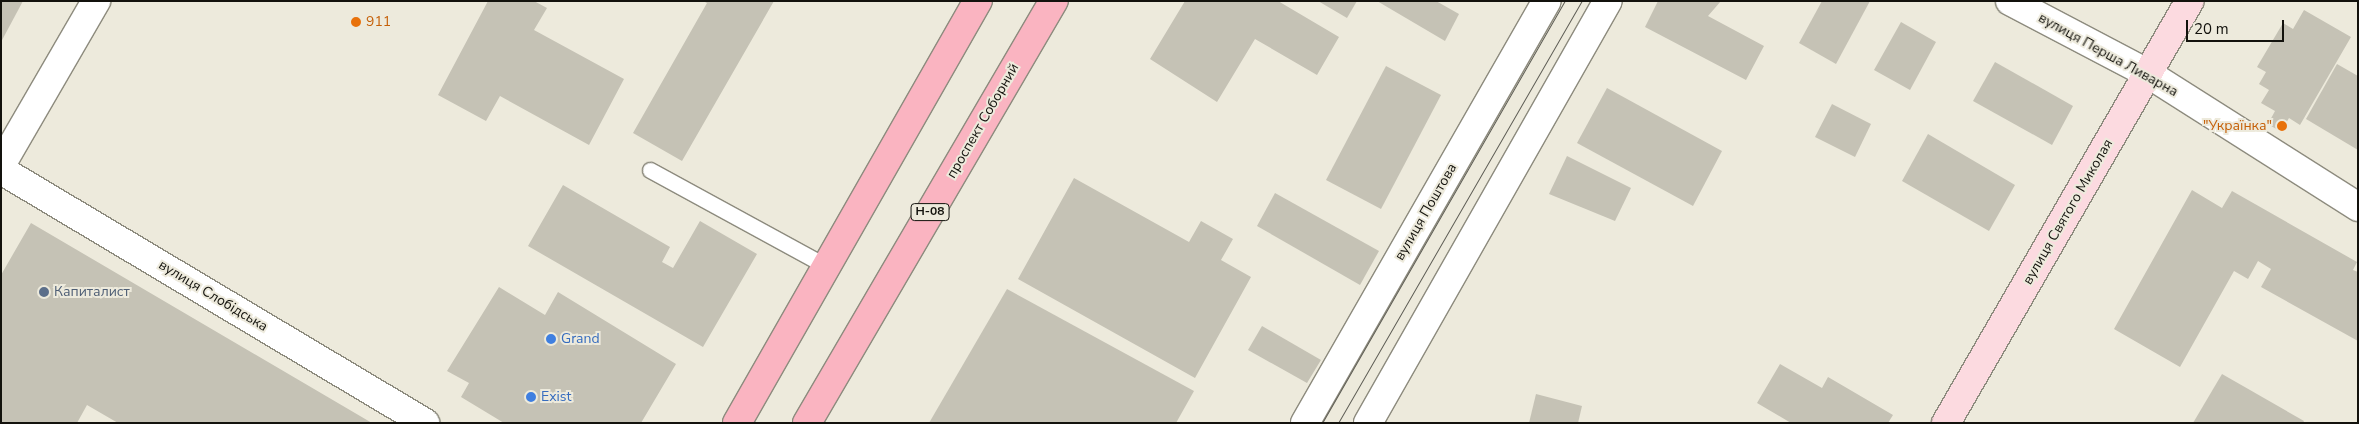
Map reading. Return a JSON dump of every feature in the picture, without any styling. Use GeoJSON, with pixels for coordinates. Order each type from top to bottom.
{"type":"FeatureCollection","features":[{"type":"Feature","properties":{"kind":"main road"},"geometry":{"type":"LineString","coordinates":[[737,423],[978,1]]}},
{"type":"Feature","properties":{"kind":"main road","name":"проспект Соборний"},"geometry":{"type":"LineString","coordinates":[[807,423],[1054,1]]}},
{"type":"Feature","properties":{"kind":"street"},"geometry":{"type":"LineString","coordinates":[[1,165],[96,1]]}},
{"type":"Feature","properties":{"kind":"street","name":"вулиця Поштова"},"geometry":{"type":"LineString","coordinates":[[1304,423],[1547,1]]}},
{"type":"Feature","properties":{"kind":"street"},"geometry":{"type":"LineString","coordinates":[[1368,423],[1608,1]]}},
{"type":"Feature","properties":{"kind":"street","name":"вулиця Перша Ливарна"},"geometry":{"type":"LineString","coordinates":[[2010,1],[2147,74],[2358,207]]}},
{"type":"Feature","properties":{"kind":"street","name":"вулиця Святого Миколая"},"geometry":{"type":"LineString","coordinates":[[1946,423],[2190,1]]}},
{"type":"Feature","properties":{"kind":"street","name":"вулиця Слобідська"},"geometry":{"type":"LineString","coordinates":[[1,170],[425,423]]}},
{"type":"Feature","properties":{"kind":"lane"},"geometry":{"type":"LineString","coordinates":[[650,170],[826,266]]}},
{"type":"Feature","properties":{"kind":"building"},"geometry":{"type":"Polygon","coordinates":[[[1,1],[23,1],[1,42],[1,1]]]}},
{"type":"Feature","properties":{"kind":"building"},"geometry":{"type":"Polygon","coordinates":[[[488,1],[534,1],[547,8],[534,30],[624,79],[589,145],[500,96],[486,121],[438,95],[488,1]]]}},
{"type":"Feature","properties":{"kind":"building"},"geometry":{"type":"Polygon","coordinates":[[[703,1],[774,1],[682,161],[633,133],[707,3],[703,1]]]}},
{"type":"Feature","properties":{"kind":"building"},"geometry":{"type":"Polygon","coordinates":[[[1185,1],[1278,1],[1339,37],[1317,75],[1255,39],[1217,102],[1150,59],[1185,1]]]}},
{"type":"Feature","properties":{"kind":"building"},"geometry":{"type":"Polygon","coordinates":[[[1318,1],[1357,1],[1347,18],[1318,1]]]}},
{"type":"Feature","properties":{"kind":"building"},"geometry":{"type":"Polygon","coordinates":[[[1377,1],[1436,1],[1459,14],[1445,41],[1377,1]]]}},
{"type":"Feature","properties":{"kind":"building"},"geometry":{"type":"Polygon","coordinates":[[[1658,1],[1721,1],[1708,16],[1764,46],[1746,80],[1645,27],[1658,1]]]}},
{"type":"Feature","properties":{"kind":"building"},"geometry":{"type":"Polygon","coordinates":[[[1822,1],[1870,1],[1836,64],[1799,43],[1822,1]]]}},
{"type":"Feature","properties":{"kind":"building"},"geometry":{"type":"Polygon","coordinates":[[[2304,10],[2351,37],[2300,125],[2289,118],[2281,132],[2268,124],[2275,111],[2261,103],[2269,90],[2259,84],[2266,72],[2257,67],[2283,23],[2293,29],[2304,10]]]}},
{"type":"Feature","properties":{"kind":"building"},"geometry":{"type":"Polygon","coordinates":[[[1901,22],[1936,42],[1910,90],[1874,70],[1901,22]]]}},
{"type":"Feature","properties":{"kind":"building"},"geometry":{"type":"Polygon","coordinates":[[[1995,62],[2073,106],[2052,145],[1973,101],[1995,62]]]}},
{"type":"Feature","properties":{"kind":"building"},"geometry":{"type":"Polygon","coordinates":[[[2337,64],[2358,76],[2358,150],[2306,119],[2337,64]]]}},
{"type":"Feature","properties":{"kind":"building"},"geometry":{"type":"Polygon","coordinates":[[[1386,66],[1441,95],[1381,209],[1326,180],[1386,66]]]}},
{"type":"Feature","properties":{"kind":"building"},"geometry":{"type":"Polygon","coordinates":[[[1607,88],[1722,151],[1693,206],[1577,143],[1607,88]]]}},
{"type":"Feature","properties":{"kind":"building"},"geometry":{"type":"Polygon","coordinates":[[[1832,104],[1871,124],[1855,157],[1815,137],[1832,104]]]}},
{"type":"Feature","properties":{"kind":"building"},"geometry":{"type":"Polygon","coordinates":[[[1928,134],[2015,185],[1989,231],[1902,181],[1928,134]]]}},
{"type":"Feature","properties":{"kind":"building"},"geometry":{"type":"Polygon","coordinates":[[[1567,156],[1631,188],[1615,221],[1549,194],[1567,156]]]}},
{"type":"Feature","properties":{"kind":"building"},"geometry":{"type":"Polygon","coordinates":[[[1074,178],[1189,242],[1201,221],[1233,239],[1221,260],[1251,277],[1195,378],[1018,279],[1074,178]]]}},
{"type":"Feature","properties":{"kind":"building"},"geometry":{"type":"Polygon","coordinates":[[[563,185],[670,247],[662,262],[673,268],[700,221],[757,254],[703,347],[528,246],[563,185]]]}},
{"type":"Feature","properties":{"kind":"building"},"geometry":{"type":"Polygon","coordinates":[[[2192,190],[2222,208],[2232,191],[2357,262],[2353,270],[2358,272],[2358,341],[2261,287],[2271,269],[2258,261],[2248,279],[2234,271],[2180,367],[2114,329],[2192,190]]]}},
{"type":"Feature","properties":{"kind":"building"},"geometry":{"type":"Polygon","coordinates":[[[1275,193],[1379,251],[1360,285],[1257,226],[1275,193]]]}},
{"type":"Feature","properties":{"kind":"building"},"geometry":{"type":"Polygon","coordinates":[[[31,223],[372,423],[118,423],[87,405],[77,423],[1,423],[1,275],[31,223]]]}},
{"type":"Feature","properties":{"kind":"building","name":"Grand"},"geometry":{"type":"Polygon","coordinates":[[[499,287],[545,315],[558,292],[676,364],[641,423],[504,423],[461,397],[469,383],[447,371],[499,287]]]}},
{"type":"Feature","properties":{"kind":"building"},"geometry":{"type":"Polygon","coordinates":[[[1007,289],[1194,391],[1176,423],[929,423],[1007,289]]]}},
{"type":"Feature","properties":{"kind":"building"},"geometry":{"type":"Polygon","coordinates":[[[1262,326],[1321,360],[1307,383],[1248,350],[1262,326]]]}},
{"type":"Feature","properties":{"kind":"building"},"geometry":{"type":"Polygon","coordinates":[[[1780,364],[1822,388],[1828,377],[1893,415],[1888,423],[1791,423],[1757,403],[1780,364]]]}},
{"type":"Feature","properties":{"kind":"building"},"geometry":{"type":"Polygon","coordinates":[[[2222,374],[2304,421],[2303,423],[2193,423],[2222,374]]]}},
{"type":"Feature","properties":{"kind":"building"},"geometry":{"type":"Polygon","coordinates":[[[1536,394],[1582,406],[1578,423],[1529,423],[1536,394]]]}},
{"type":"Feature","properties":{"kind":"tram line"},"geometry":{"type":"LineString","coordinates":[[1322,423],[1565,1]]}},
{"type":"Feature","properties":{"kind":"tram line"},"geometry":{"type":"LineString","coordinates":[[1338,423],[1582,1]]}},
{"type":"Feature","properties":{"kind":"place","name":"911"},"geometry":{"type":"Point","coordinates":[356,22]}},
{"type":"Feature","properties":{"kind":"place","name":"\"Українка\""},"geometry":{"type":"Point","coordinates":[2282,126]}},
{"type":"Feature","properties":{"kind":"place","name":"Капиталист"},"geometry":{"type":"Point","coordinates":[44,292]}},
{"type":"Feature","properties":{"kind":"place","name":"Grand"},"geometry":{"type":"Point","coordinates":[551,339]}},
{"type":"Feature","properties":{"kind":"place","name":"Exist"},"geometry":{"type":"Point","coordinates":[531,397]}}]}
